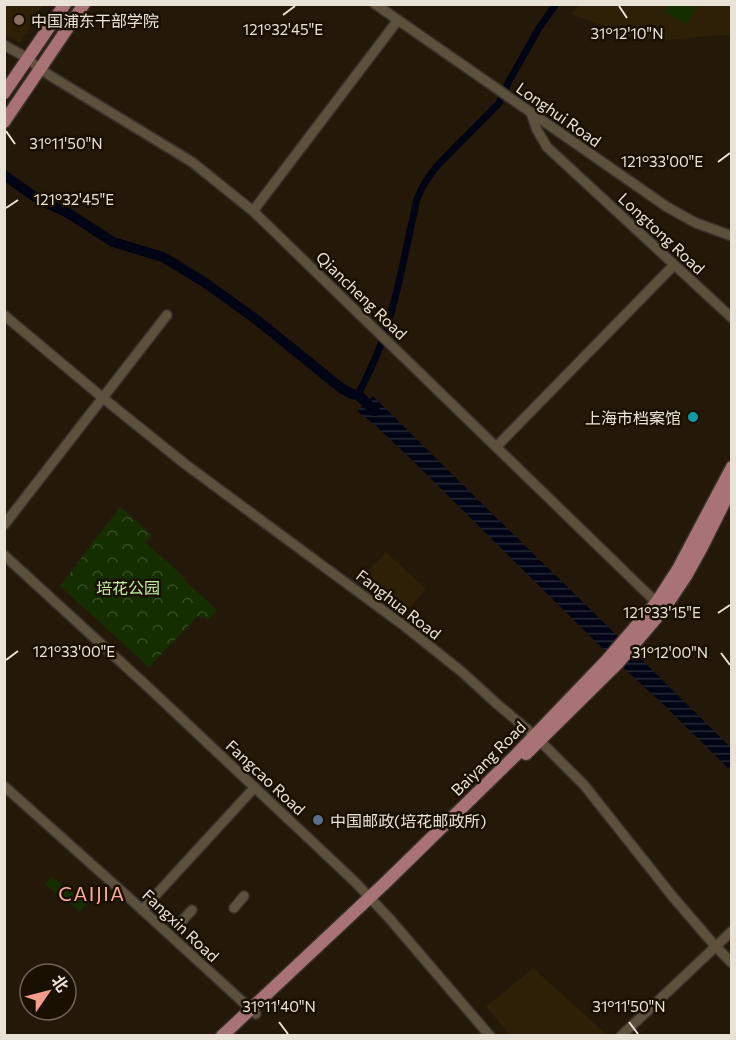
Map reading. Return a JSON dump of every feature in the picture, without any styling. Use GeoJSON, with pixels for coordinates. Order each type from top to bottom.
{"type":"FeatureCollection","features":[{"type":"Feature","properties":{"kind":"main road"},"geometry":{"type":"LineString","coordinates":[[4,93],[65,4]]}},
{"type":"Feature","properties":{"kind":"main road"},"geometry":{"type":"LineString","coordinates":[[4,122],[84,4]]}},
{"type":"Feature","properties":{"kind":"main road","name":"Baiyang Road"},"geometry":{"type":"LineString","coordinates":[[660,606],[732,467]]}},
{"type":"Feature","properties":{"kind":"main road","name":"Baiyang Road"},"geometry":{"type":"LineString","coordinates":[[233,1035],[253,1012],[373,899],[515,756],[537,738],[635,636],[686,576],[732,487]]}},
{"type":"Feature","properties":{"kind":"main road","name":"Baiyang Road"},"geometry":{"type":"LineString","coordinates":[[222,1035],[253,1012]]}},
{"type":"Feature","properties":{"kind":"street","name":"Longhui Road"},"geometry":{"type":"LineString","coordinates":[[375,4],[667,207],[705,226],[732,236]]}},
{"type":"Feature","properties":{"kind":"street"},"geometry":{"type":"LineString","coordinates":[[254,211],[398,20]]}},
{"type":"Feature","properties":{"kind":"street","name":"Qiancheng Road"},"geometry":{"type":"LineString","coordinates":[[4,45],[192,162],[254,211],[660,606]]}},
{"type":"Feature","properties":{"kind":"street","name":"Longtong Road"},"geometry":{"type":"LineString","coordinates":[[531,113],[537,130],[548,147],[732,318]]}},
{"type":"Feature","properties":{"kind":"street"},"geometry":{"type":"LineString","coordinates":[[497,447],[674,265]]}},
{"type":"Feature","properties":{"kind":"street","name":"Fanghua Road"},"geometry":{"type":"LineString","coordinates":[[4,315],[185,464],[407,627],[537,738],[584,785],[674,897],[732,963]]}},
{"type":"Feature","properties":{"kind":"street"},"geometry":{"type":"LineString","coordinates":[[4,525],[167,315]]}},
{"type":"Feature","properties":{"kind":"street","name":"Fangcao Road"},"geometry":{"type":"LineString","coordinates":[[4,555],[373,899],[490,1035]]}},
{"type":"Feature","properties":{"kind":"street","name":"Fangxin Road"},"geometry":{"type":"LineString","coordinates":[[4,786],[253,1012]]}},
{"type":"Feature","properties":{"kind":"street"},"geometry":{"type":"LineString","coordinates":[[142,910],[255,787]]}},
{"type":"Feature","properties":{"kind":"street"},"geometry":{"type":"LineString","coordinates":[[234,908],[244,896]]}},
{"type":"Feature","properties":{"kind":"street"},"geometry":{"type":"LineString","coordinates":[[181,922],[192,910]]}},
{"type":"Feature","properties":{"kind":"street"},"geometry":{"type":"LineString","coordinates":[[621,1035],[732,931]]}},
{"type":"Feature","properties":{"kind":"shaded area","name":"中国浦东干部学院"},"geometry":{"type":"Polygon","coordinates":[[[4,5],[43,5],[20,43],[5,35],[4,5]]]}},
{"type":"Feature","properties":{"kind":"shaded area"},"geometry":{"type":"Polygon","coordinates":[[[579,5],[731,5],[731,36],[668,40],[633,37],[571,14],[579,5]]]}},
{"type":"Feature","properties":{"kind":"shaded area"},"geometry":{"type":"Polygon","coordinates":[[[386,552],[426,589],[403,615],[358,582],[386,552]]]}},
{"type":"Feature","properties":{"kind":"shaded area"},"geometry":{"type":"Polygon","coordinates":[[[533,968],[607,1035],[510,1035],[486,1007],[533,968]]]}},
{"type":"Feature","properties":{"kind":"green space"},"geometry":{"type":"Polygon","coordinates":[[[669,4],[697,5],[688,24],[665,13],[669,4]]]}},
{"type":"Feature","properties":{"kind":"green space","name":"培花公园"},"geometry":{"type":"Polygon","coordinates":[[[120,507],[152,535],[146,543],[217,610],[208,620],[198,616],[149,667],[60,586],[120,507]]]}},
{"type":"Feature","properties":{"kind":"green space"},"geometry":{"type":"Polygon","coordinates":[[[52,877],[87,903],[80,912],[45,885],[52,877]]]}},
{"type":"Feature","properties":{"kind":"water"},"geometry":{"type":"Polygon","coordinates":[[[373,396],[731,748],[731,771],[605,651],[413,461],[357,411],[373,396]]]}},
{"type":"Feature","properties":{"kind":"waterway"},"geometry":{"type":"LineString","coordinates":[[358,395],[376,357],[387,326],[421,190],[437,166],[499,103],[539,28],[556,4]]}},
{"type":"Feature","properties":{"kind":"waterway"},"geometry":{"type":"LineString","coordinates":[[4,175],[38,199],[68,213],[113,242],[163,257],[204,282],[257,320],[341,388],[358,395],[375,411]]}},
{"type":"Feature","properties":{"kind":"place","name":"中国浦东干部学院"},"geometry":{"type":"Point","coordinates":[19,20]}},
{"type":"Feature","properties":{"kind":"place","name":"上海市档案馆"},"geometry":{"type":"Point","coordinates":[693,417]}},
{"type":"Feature","properties":{"kind":"place","name":"中国邮政(培花邮政所)"},"geometry":{"type":"Point","coordinates":[318,820]}},
{"type":"Feature","properties":{"kind":"district","name":"CAIJIA"},"geometry":{"type":"Point","coordinates":[92,893]}}]}
